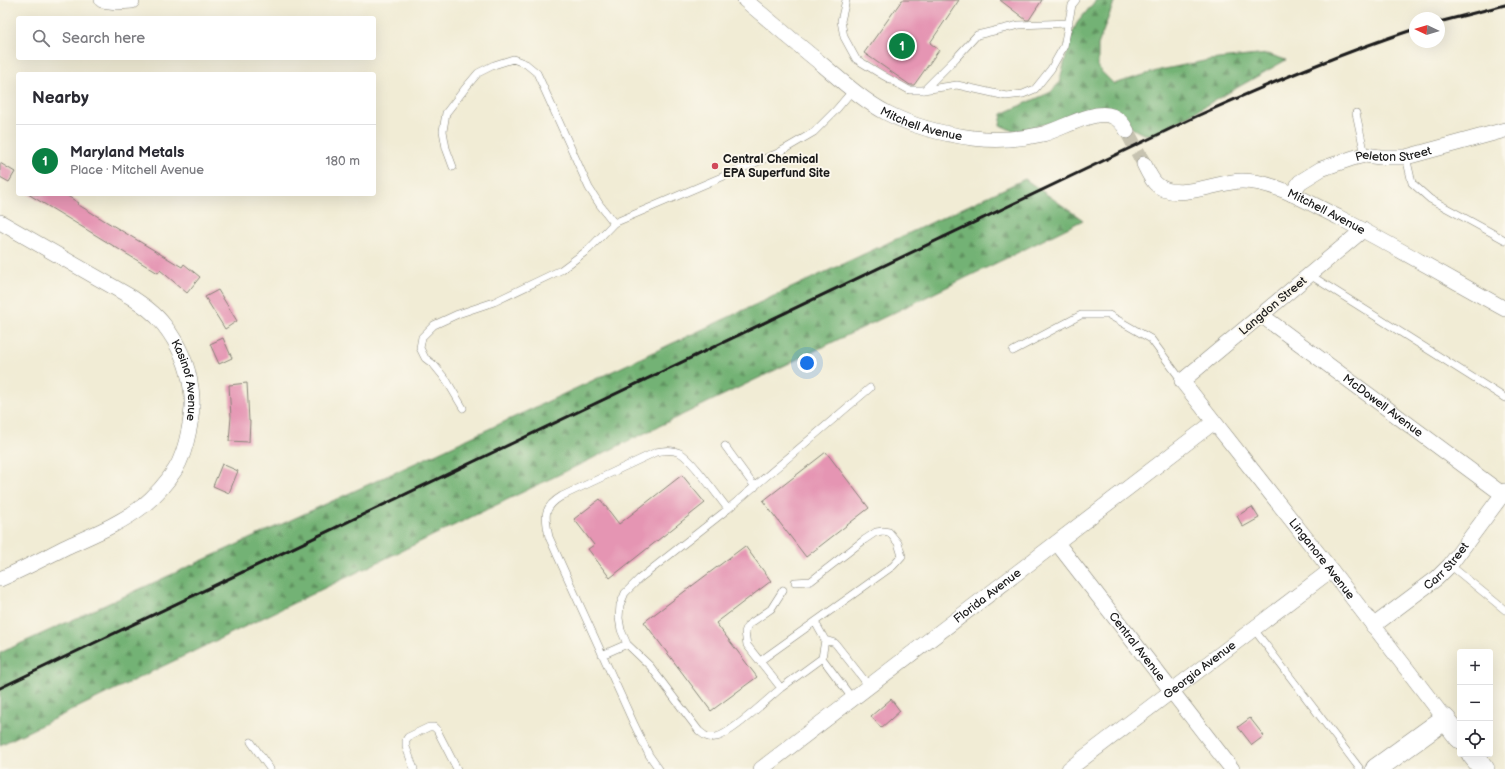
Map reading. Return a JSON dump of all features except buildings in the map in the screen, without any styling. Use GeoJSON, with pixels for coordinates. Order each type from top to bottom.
{"type":"FeatureCollection","features":[{"type":"Feature","properties":{"kind":"street"},"geometry":{"type":"LineString","coordinates":[[102,0],[117,2],[132,1]]}},
{"type":"Feature","properties":{"kind":"street","name":"Mitchell Avenue"},"geometry":{"type":"LineString","coordinates":[[745,0],[853,90],[886,112],[919,127],[951,135],[984,139],[1017,138],[1042,134],[1086,118],[1100,115],[1112,116],[1122,122],[1128,130]]}},
{"type":"Feature","properties":{"kind":"street","name":"Peleton Street"},"geometry":{"type":"LineString","coordinates":[[1292,194],[1300,182],[1321,169],[1353,158],[1365,155],[1380,157],[1406,157],[1505,130]]}},
{"type":"Feature","properties":{"kind":"street","name":"Mitchell Avenue"},"geometry":{"type":"LineString","coordinates":[[1144,164],[1155,183],[1164,189],[1173,192],[1190,191],[1242,181],[1264,184],[1292,194],[1363,230],[1505,309]]}},
{"type":"Feature","properties":{"kind":"street","name":"Kasinof Avenue"},"geometry":{"type":"LineString","coordinates":[[0,222],[131,297],[150,310],[163,324],[176,343],[186,364],[192,389],[192,414],[186,441],[176,469],[144,505],[120,521],[0,579]]}},
{"type":"Feature","properties":{"kind":"street","name":"Langdon Street"},"geometry":{"type":"LineString","coordinates":[[1182,381],[1363,230]]}},
{"type":"Feature","properties":{"kind":"street","name":"McDowell Avenue"},"geometry":{"type":"LineString","coordinates":[[1261,315],[1504,494]]}},
{"type":"Feature","properties":{"kind":"street","name":"Linganore Avenue"},"geometry":{"type":"LineString","coordinates":[[1182,381],[1331,570],[1457,734]]}},
{"type":"Feature","properties":{"kind":"street","name":"Florida Avenue"},"geometry":{"type":"LineString","coordinates":[[761,769],[1214,422]]}},
{"type":"Feature","properties":{"kind":"street","name":"Carr Street"},"geometry":{"type":"LineString","coordinates":[[1373,626],[1437,578],[1450,565],[1504,494]]}},
{"type":"Feature","properties":{"kind":"street","name":"Central Avenue"},"geometry":{"type":"LineString","coordinates":[[1057,543],[1232,769]]}},
{"type":"Feature","properties":{"kind":"street","name":"Georgia Avenue"},"geometry":{"type":"LineString","coordinates":[[1069,769],[1331,570]]}},
{"type":"Feature","properties":{"kind":"street"},"geometry":{"type":"LineString","coordinates":[[1376,769],[1445,719]]}},
{"type":"Feature","properties":{"kind":"street"},"geometry":{"type":"LineString","coordinates":[[1474,757],[1484,769]]}},
{"type":"Feature","properties":{"kind":"lane"},"geometry":{"type":"LineString","coordinates":[[846,0],[841,21],[844,37],[856,59],[909,90],[924,90],[957,85],[1006,96],[1023,94],[1035,89],[1051,69],[1064,46],[1072,5],[1076,0]]}},
{"type":"Feature","properties":{"kind":"lane"},"geometry":{"type":"LineString","coordinates":[[924,90],[977,35],[1019,26],[1069,23]]}},
{"type":"Feature","properties":{"kind":"lane"},"geometry":{"type":"LineString","coordinates":[[453,167],[446,148],[443,131],[446,113],[478,73],[494,65],[513,59],[526,64],[537,72],[589,188],[614,223]]}},
{"type":"Feature","properties":{"kind":"lane"},"geometry":{"type":"LineString","coordinates":[[463,408],[448,381],[434,365],[425,358],[420,348],[422,337],[434,325],[458,314],[494,302],[560,270],[589,249],[614,223],[778,153],[814,132],[853,90]]}},
{"type":"Feature","properties":{"kind":"lane"},"geometry":{"type":"LineString","coordinates":[[1356,113],[1365,155]]}},
{"type":"Feature","properties":{"kind":"lane"},"geometry":{"type":"LineString","coordinates":[[1406,157],[1412,183],[1430,198],[1505,240]]}},
{"type":"Feature","properties":{"kind":"lane"},"geometry":{"type":"LineString","coordinates":[[1310,275],[1505,398]]}},
{"type":"Feature","properties":{"kind":"lane"},"geometry":{"type":"LineString","coordinates":[[1013,351],[1080,315],[1109,315],[1151,339],[1182,381]]}},
{"type":"Feature","properties":{"kind":"lane"},"geometry":{"type":"LineString","coordinates":[[815,622],[825,640],[822,658],[781,688],[732,729],[717,737],[707,737],[699,731],[650,666],[627,644],[621,630],[619,618],[620,605],[625,593],[639,579],[728,509],[870,388]]}},
{"type":"Feature","properties":{"kind":"lane"},"geometry":{"type":"LineString","coordinates":[[725,446],[754,487]]}},
{"type":"Feature","properties":{"kind":"lane"},"geometry":{"type":"LineString","coordinates":[[659,769],[649,754],[602,655],[549,537],[545,518],[546,510],[553,501],[656,452],[672,450],[681,454],[691,463],[728,509]]}},
{"type":"Feature","properties":{"kind":"lane"},"geometry":{"type":"LineString","coordinates":[[760,660],[893,566],[902,556],[902,552],[898,543],[889,532],[876,532],[811,581],[795,582]]}},
{"type":"Feature","properties":{"kind":"lane"},"geometry":{"type":"LineString","coordinates":[[1450,565],[1505,610]]}},
{"type":"Feature","properties":{"kind":"lane"},"geometry":{"type":"LineString","coordinates":[[781,688],[747,644],[745,632],[748,626],[771,608],[783,590]]}},
{"type":"Feature","properties":{"kind":"lane"},"geometry":{"type":"LineString","coordinates":[[1253,628],[1360,769]]}},
{"type":"Feature","properties":{"kind":"lane"},"geometry":{"type":"LineString","coordinates":[[825,640],[835,643],[869,686]]}},
{"type":"Feature","properties":{"kind":"lane"},"geometry":{"type":"LineString","coordinates":[[602,655],[627,644]]}},
{"type":"Feature","properties":{"kind":"lane"},"geometry":{"type":"LineString","coordinates":[[822,658],[852,698]]}},
{"type":"Feature","properties":{"kind":"lane"},"geometry":{"type":"LineString","coordinates":[[414,769],[406,746],[406,740],[408,737],[429,727],[434,727],[438,730],[457,769]]}},
{"type":"Feature","properties":{"kind":"lane"},"geometry":{"type":"LineString","coordinates":[[251,742],[270,769]]}},
{"type":"Feature","properties":{"kind":"green space"},"geometry":{"type":"Polygon","coordinates":[[[1096,0],[1115,0],[1098,45],[1098,68],[1114,84],[1160,70],[1209,60],[1268,54],[1286,60],[1154,135],[1143,134],[1103,113],[1022,130],[1011,130],[1000,125],[1002,114],[1051,92],[1059,83],[1072,34],[1077,23],[1096,0]]]}},
{"type":"Feature","properties":{"kind":"green space"},"geometry":{"type":"Polygon","coordinates":[[[1025,179],[1083,220],[0,745],[0,653],[435,454],[1025,179]]]}},
{"type":"Feature","properties":{"kind":"tunnel"},"geometry":{"type":"LineString","coordinates":[[1127,131],[1144,164]]}},
{"type":"Feature","properties":{"kind":"railway"},"geometry":{"type":"LineString","coordinates":[[1445,20],[1505,5]]}},
{"type":"Feature","properties":{"kind":"railway"},"geometry":{"type":"LineString","coordinates":[[0,688],[1197,116],[1305,70],[1360,48],[1409,31]]}},
{"type":"Feature","properties":{"kind":"place","name":"Maryland Metals"},"geometry":{"type":"Point","coordinates":[902,46]}},
{"type":"Feature","properties":{"kind":"place","name":"Central Chemical EPA Superfund Site"},"geometry":{"type":"Point","coordinates":[715,166]}}]}
